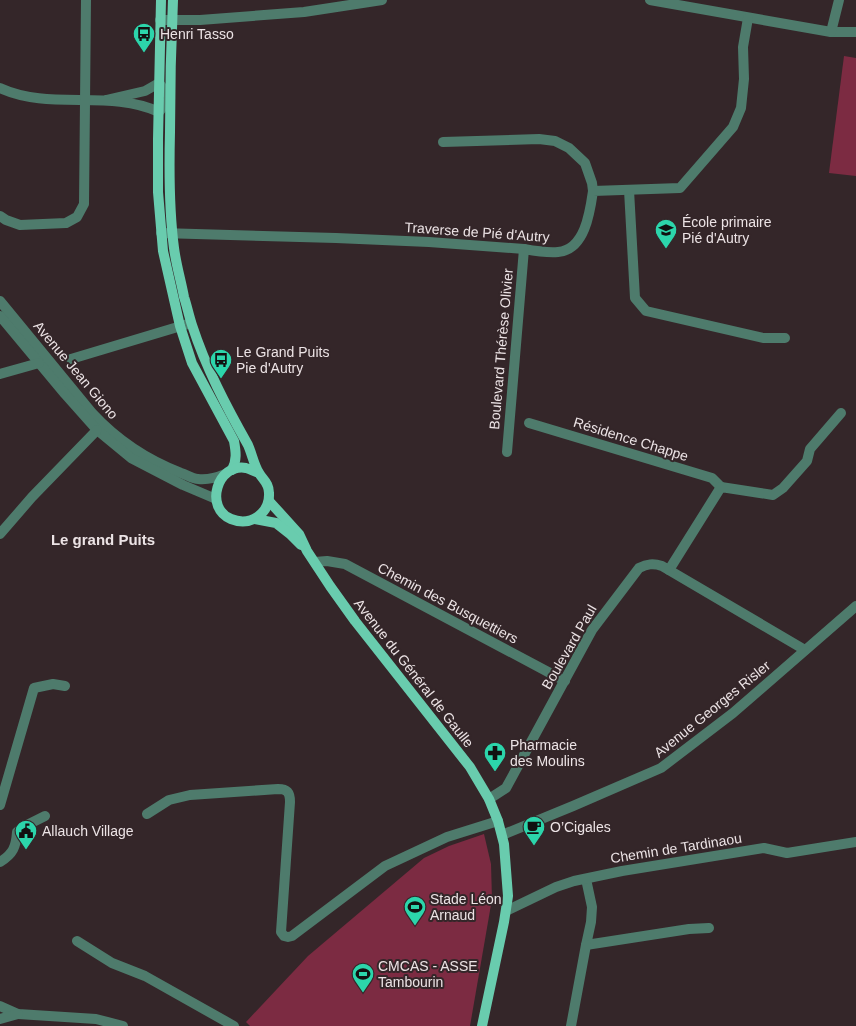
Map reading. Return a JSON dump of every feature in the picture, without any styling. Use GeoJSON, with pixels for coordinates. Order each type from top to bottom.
{"type":"FeatureCollection","features":[{"type":"Feature","properties":{"kind":"main road"},"geometry":{"type":"LineString","coordinates":[[161,0],[158,192],[163,252],[180,326],[192,364],[234,441],[236,452],[235,464],[220,481],[216,490],[216,498],[221,510],[230,519],[243,522],[255,519],[264,512],[269,501],[270,490],[266,481],[259,473],[249,447],[233,420],[202,356],[191,323],[176,261],[172,233],[169,190],[173,0]]}},
{"type":"Feature","properties":{"kind":"main road"},"geometry":{"type":"LineString","coordinates":[[228,472],[246,468],[259,473]]}},
{"type":"Feature","properties":{"kind":"main road","name":"Avenue du Général de Gaulle"},"geometry":{"type":"LineString","coordinates":[[269,501],[282,516],[292,524],[299,534],[307,551]]}},
{"type":"Feature","properties":{"kind":"main road","name":"Avenue du Général de Gaulle"},"geometry":{"type":"LineString","coordinates":[[255,519],[276,523],[290,534],[307,551],[355,621],[470,767],[489,799],[502,835],[508,896],[482,1026]]}},
{"type":"Feature","properties":{"kind":"street"},"geometry":{"type":"LineString","coordinates":[[0,216],[6,220],[20,224],[66,223],[77,216],[84,204],[86,0]]}},
{"type":"Feature","properties":{"kind":"street"},"geometry":{"type":"LineString","coordinates":[[160,20],[200,20],[304,12],[382,0]]}},
{"type":"Feature","properties":{"kind":"street"},"geometry":{"type":"LineString","coordinates":[[650,0],[706,5],[748,18],[832,32],[856,32]]}},
{"type":"Feature","properties":{"kind":"street"},"geometry":{"type":"LineString","coordinates":[[832,32],[839,0]]}},
{"type":"Feature","properties":{"kind":"street"},"geometry":{"type":"LineString","coordinates":[[443,142],[539,139],[555,141],[569,148],[586,163],[594,192],[680,188],[733,127],[741,108],[744,79],[743,47],[748,18]]}},
{"type":"Feature","properties":{"kind":"street"},"geometry":{"type":"LineString","coordinates":[[0,88],[33,97],[106,100],[145,106],[159,112],[170,98],[159,83],[145,92],[106,100]]}},
{"type":"Feature","properties":{"kind":"street"},"geometry":{"type":"LineString","coordinates":[[629,190],[635,298],[646,311],[763,338],[785,338]]}},
{"type":"Feature","properties":{"kind":"street","name":"Traverse de Pié d'Autry"},"geometry":{"type":"LineString","coordinates":[[161,233],[429,242],[559,252],[569,249],[576,243],[584,230],[594,192]]}},
{"type":"Feature","properties":{"kind":"street","name":"Boulevard Thérèse Olivier"},"geometry":{"type":"LineString","coordinates":[[507,452],[524,249]]}},
{"type":"Feature","properties":{"kind":"street","name":"Avenue Jean Giono"},"geometry":{"type":"LineString","coordinates":[[0,301],[106,428],[145,456],[166,467],[196,479],[213,479],[228,472]]}},
{"type":"Feature","properties":{"kind":"street","name":"Avenue Jean Giono"},"geometry":{"type":"LineString","coordinates":[[0,316],[97,430],[131,458],[183,485],[216,498]]}},
{"type":"Feature","properties":{"kind":"street"},"geometry":{"type":"LineString","coordinates":[[71,359],[191,323]]}},
{"type":"Feature","properties":{"kind":"street"},"geometry":{"type":"LineString","coordinates":[[0,374],[39,363]]}},
{"type":"Feature","properties":{"kind":"street","name":"Résidence Chappe"},"geometry":{"type":"LineString","coordinates":[[530,423],[712,478],[721,487],[773,495],[783,488],[807,461],[810,449],[841,413]]}},
{"type":"Feature","properties":{"kind":"street"},"geometry":{"type":"LineString","coordinates":[[0,534],[32,497],[97,430]]}},
{"type":"Feature","properties":{"kind":"street"},"geometry":{"type":"LineString","coordinates":[[669,570],[721,487]]}},
{"type":"Feature","properties":{"kind":"street","name":"Chemin des Busquettiers"},"geometry":{"type":"LineString","coordinates":[[315,562],[345,564],[565,681]]}},
{"type":"Feature","properties":{"kind":"street","name":"Boulevard Paul"},"geometry":{"type":"LineString","coordinates":[[489,799],[506,788],[592,630],[639,568],[645,565],[654,564],[669,570],[805,650]]}},
{"type":"Feature","properties":{"kind":"street","name":"Avenue Georges Risler"},"geometry":{"type":"LineString","coordinates":[[502,835],[661,768],[733,713],[856,606]]}},
{"type":"Feature","properties":{"kind":"street"},"geometry":{"type":"LineString","coordinates":[[0,805],[34,688],[53,684],[65,686]]}},
{"type":"Feature","properties":{"kind":"street"},"geometry":{"type":"LineString","coordinates":[[147,814],[169,800],[190,795],[278,789],[285,789],[288,791],[290,802],[281,932],[284,936],[288,937],[292,936],[385,866],[447,837],[498,821]]}},
{"type":"Feature","properties":{"kind":"street"},"geometry":{"type":"LineString","coordinates":[[0,862],[8,857],[16,845],[17,832],[25,826],[45,816]]}},
{"type":"Feature","properties":{"kind":"street","name":"Chemin de Tardinaou"},"geometry":{"type":"LineString","coordinates":[[506,911],[556,887],[574,881],[622,870],[764,848],[787,853],[856,842]]}},
{"type":"Feature","properties":{"kind":"street"},"geometry":{"type":"LineString","coordinates":[[571,1026],[591,922],[592,907],[586,879]]}},
{"type":"Feature","properties":{"kind":"street"},"geometry":{"type":"LineString","coordinates":[[586,945],[709,928]]}},
{"type":"Feature","properties":{"kind":"street"},"geometry":{"type":"LineString","coordinates":[[77,941],[112,962],[145,976],[234,1026]]}},
{"type":"Feature","properties":{"kind":"street"},"geometry":{"type":"LineString","coordinates":[[0,1006],[18,1014]]}},
{"type":"Feature","properties":{"kind":"street"},"geometry":{"type":"LineString","coordinates":[[0,1019],[18,1014],[96,1019],[123,1026]]}},
{"type":"Feature","properties":{"kind":"shaded area"},"geometry":{"type":"Polygon","coordinates":[[[844,56],[856,58],[856,176],[829,173],[844,56]]]}},
{"type":"Feature","properties":{"kind":"shaded area","name":"Stade Léon Arnaud"},"geometry":{"type":"Polygon","coordinates":[[[484,834],[491,864],[492,899],[470,1026],[250,1026],[246,1022],[308,956],[424,858],[449,846],[484,834]]]}},
{"type":"Feature","properties":{"kind":"place","name":"Henri Tasso"},"geometry":{"type":"Point","coordinates":[144,54]}},
{"type":"Feature","properties":{"kind":"place","name":"École primaire Pié d'Autry"},"geometry":{"type":"Point","coordinates":[666,250]}},
{"type":"Feature","properties":{"kind":"place","name":"Le Grand Puits Pie d'Autry"},"geometry":{"type":"Point","coordinates":[221,380]}},
{"type":"Feature","properties":{"kind":"place","name":"Pharmacie des Moulins"},"geometry":{"type":"Point","coordinates":[495,772]}},
{"type":"Feature","properties":{"kind":"place","name":"O’Cigales"},"geometry":{"type":"Point","coordinates":[534,846]}},
{"type":"Feature","properties":{"kind":"place","name":"Allauch Village"},"geometry":{"type":"Point","coordinates":[26,850]}},
{"type":"Feature","properties":{"kind":"place","name":"Stade Léon Arnaud"},"geometry":{"type":"Point","coordinates":[415,926]}},
{"type":"Feature","properties":{"kind":"place","name":"CMCAS - ASSE Tambourin"},"geometry":{"type":"Point","coordinates":[363,994]}},
{"type":"Feature","properties":{"kind":"district","name":"Le grand Puits"},"geometry":{"type":"Point","coordinates":[103,539]}}]}
